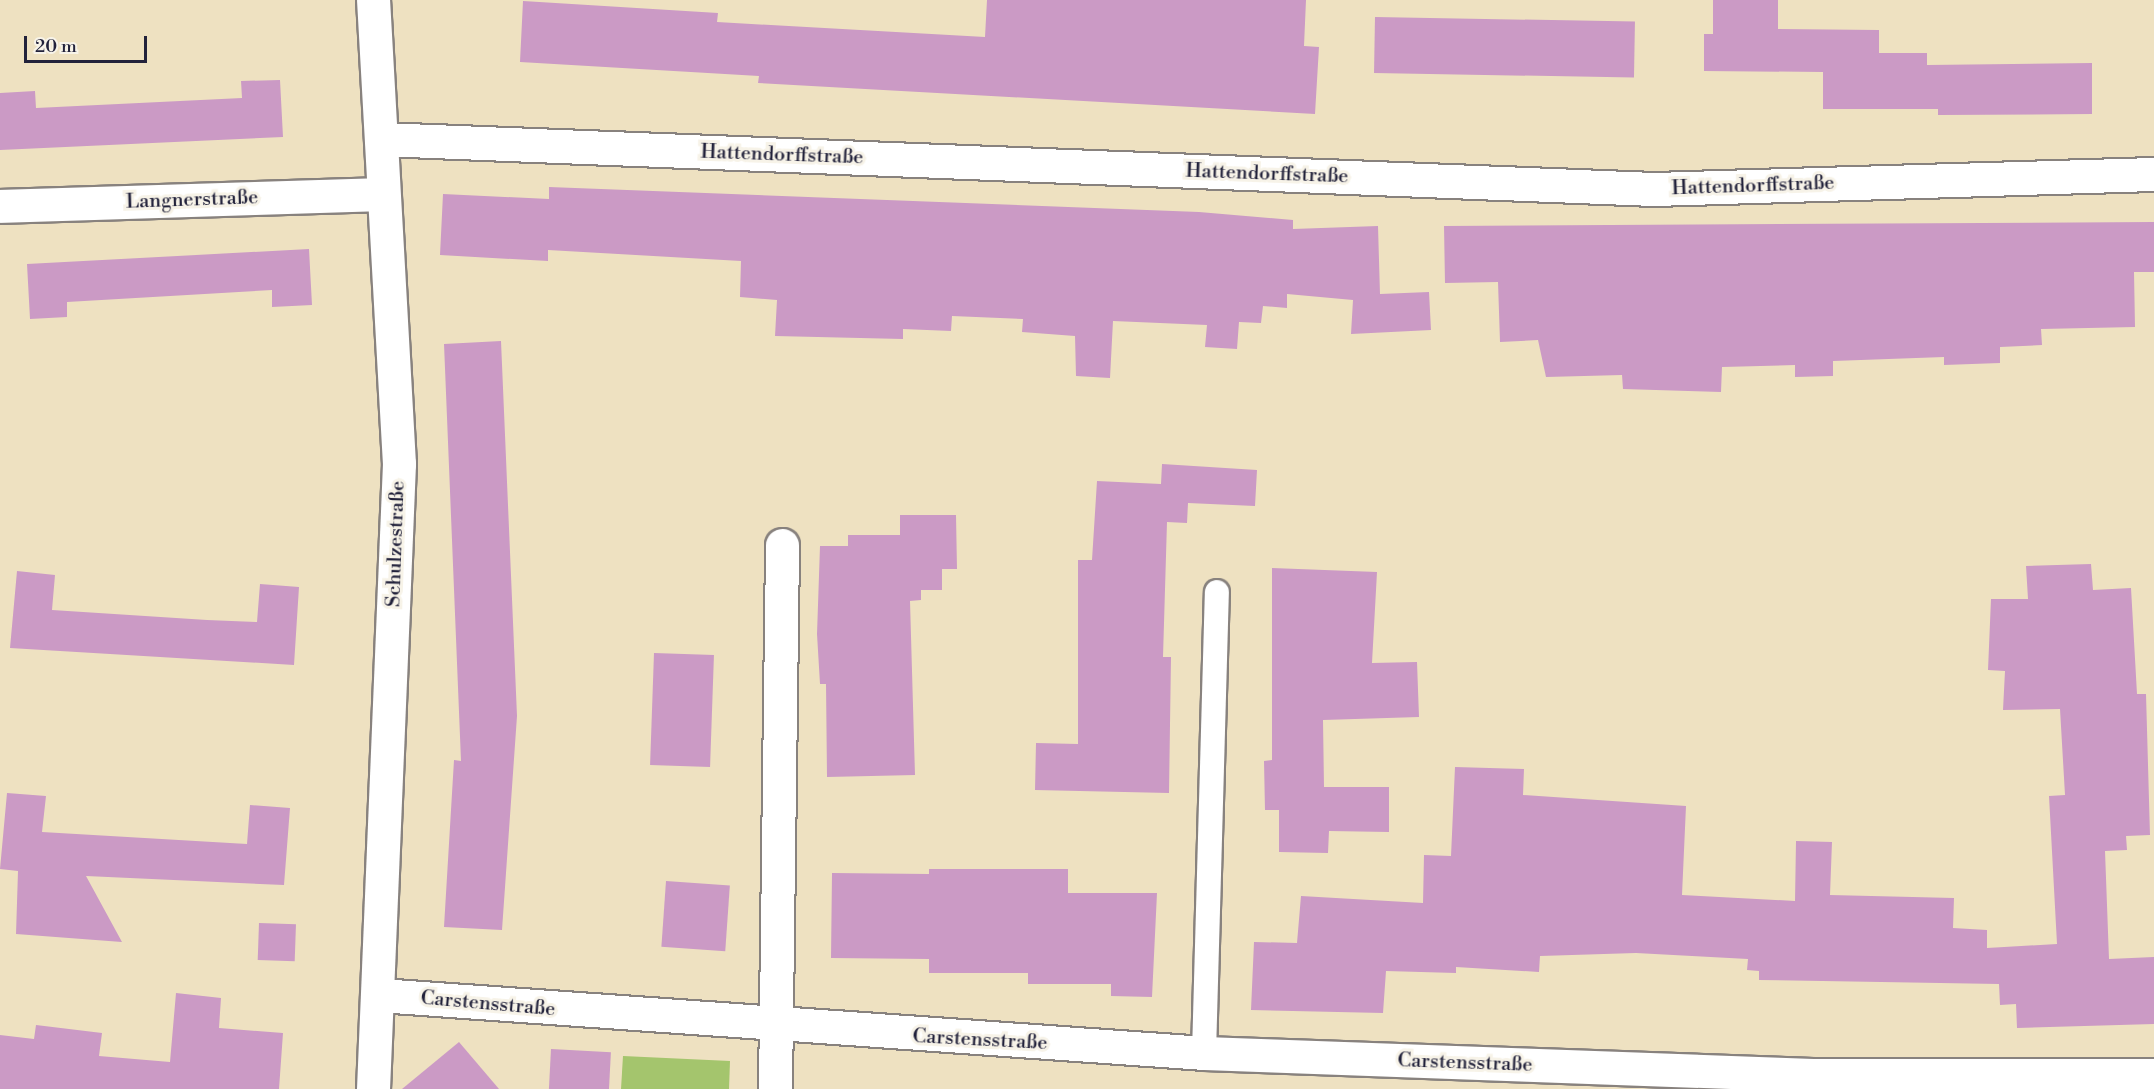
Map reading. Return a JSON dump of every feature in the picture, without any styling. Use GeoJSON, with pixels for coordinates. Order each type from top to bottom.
{"type":"FeatureCollection","features":[{"type":"Feature","properties":{"kind":"street","name":"Schulzestraße"},"geometry":{"type":"LineString","coordinates":[[373,0],[399,464],[379,995],[373,1089]]}},
{"type":"Feature","properties":{"kind":"street","name":"Hattendorffstraße"},"geometry":{"type":"LineString","coordinates":[[381,140],[1654,189],[2154,174]]}},
{"type":"Feature","properties":{"kind":"street","name":"Langnerstraße"},"geometry":{"type":"LineString","coordinates":[[0,206],[383,194]]}},
{"type":"Feature","properties":{"kind":"street"},"geometry":{"type":"LineString","coordinates":[[775,1089],[782,545]]}},
{"type":"Feature","properties":{"kind":"street","name":"Carstensstraße"},"geometry":{"type":"LineString","coordinates":[[379,995],[777,1027],[1204,1053],[1813,1075],[2154,1075]]}},
{"type":"Feature","properties":{"kind":"lane"},"geometry":{"type":"LineString","coordinates":[[1204,1053],[1217,592]]}},
{"type":"Feature","properties":{"kind":"green space"},"geometry":{"type":"Polygon","coordinates":[[[623,1056],[730,1061],[729,1089],[621,1089],[623,1056]]]}},
{"type":"Feature","properties":{"kind":"building"},"geometry":{"type":"Polygon","coordinates":[[[987,0],[1306,0],[1304,46],[1319,47],[1315,114],[758,83],[759,76],[520,62],[523,1],[718,13],[717,22],[985,37],[987,0]]]}},
{"type":"Feature","properties":{"kind":"building"},"geometry":{"type":"Polygon","coordinates":[[[1713,0],[1778,0],[1778,29],[1879,30],[1879,53],[1927,53],[1927,65],[2092,63],[2092,114],[1938,115],[1938,109],[1823,109],[1823,72],[1704,71],[1704,34],[1713,34],[1713,0]]]}},
{"type":"Feature","properties":{"kind":"building"},"geometry":{"type":"Polygon","coordinates":[[[1375,17],[1635,22],[1634,78],[1374,73],[1375,17]]]}},
{"type":"Feature","properties":{"kind":"building"},"geometry":{"type":"Polygon","coordinates":[[[280,80],[283,137],[0,150],[0,93],[35,91],[36,108],[242,98],[241,81],[280,80]]]}},
{"type":"Feature","properties":{"kind":"building"},"geometry":{"type":"Polygon","coordinates":[[[549,187],[1199,212],[1293,220],[1293,229],[1378,226],[1380,294],[1429,292],[1431,330],[1351,334],[1353,300],[1287,294],[1287,308],[1263,306],[1261,323],[1239,322],[1237,349],[1205,347],[1207,325],[1113,321],[1110,378],[1076,376],[1075,336],[1022,332],[1023,319],[952,316],[951,331],[903,329],[903,339],[775,336],[777,300],[740,297],[741,261],[548,250],[548,261],[440,255],[443,194],[549,199],[549,187]]]}},
{"type":"Feature","properties":{"kind":"building"},"geometry":{"type":"Polygon","coordinates":[[[2154,222],[2154,272],[2134,272],[2135,327],[2041,329],[2042,345],[2000,347],[2000,363],[1944,365],[1944,357],[1833,361],[1833,376],[1795,377],[1795,365],[1722,367],[1721,392],[1623,389],[1622,375],[1546,377],[1538,340],[1500,342],[1498,282],[1445,283],[1444,226],[2154,222]]]}},
{"type":"Feature","properties":{"kind":"building"},"geometry":{"type":"Polygon","coordinates":[[[309,249],[312,305],[272,307],[272,290],[67,302],[67,317],[30,319],[27,264],[309,249]]]}},
{"type":"Feature","properties":{"kind":"building"},"geometry":{"type":"Polygon","coordinates":[[[501,341],[517,716],[502,930],[444,927],[454,760],[461,761],[444,344],[501,341]]]}},
{"type":"Feature","properties":{"kind":"building"},"geometry":{"type":"Polygon","coordinates":[[[1162,464],[1257,470],[1255,506],[1188,503],[1187,523],[1167,522],[1163,657],[1171,657],[1169,793],[1035,790],[1036,743],[1078,744],[1078,560],[1092,560],[1097,481],[1161,484],[1162,464]]]}},
{"type":"Feature","properties":{"kind":"building"},"geometry":{"type":"Polygon","coordinates":[[[900,515],[956,515],[957,569],[942,569],[942,590],[921,590],[921,600],[910,601],[915,775],[827,777],[826,684],[820,684],[817,634],[820,546],[848,546],[848,535],[900,535],[900,515]]]}},
{"type":"Feature","properties":{"kind":"building"},"geometry":{"type":"Polygon","coordinates":[[[2091,564],[2093,590],[2131,588],[2137,694],[2146,694],[2150,835],[2126,836],[2127,850],[2105,851],[2109,959],[2154,957],[2154,1024],[2017,1028],[2016,1004],[2000,1005],[1999,984],[1759,980],[1759,971],[1747,970],[1748,959],[1636,953],[1540,956],[1539,972],[1456,967],[1456,973],[1386,971],[1383,1013],[1251,1010],[1254,942],[1297,943],[1301,896],[1423,903],[1424,855],[1451,856],[1455,767],[1524,769],[1523,795],[1686,806],[1682,895],[1795,901],[1796,841],[1832,842],[1830,895],[1954,898],[1953,928],[1987,930],[1987,948],[2057,944],[2049,796],[2065,795],[2060,709],[2003,710],[2005,671],[1988,670],[1991,599],[2028,599],[2026,566],[2091,564]]]}},
{"type":"Feature","properties":{"kind":"building"},"geometry":{"type":"Polygon","coordinates":[[[1272,568],[1377,572],[1372,663],[1417,662],[1419,717],[1323,720],[1324,787],[1389,787],[1389,832],[1329,831],[1328,853],[1279,852],[1279,810],[1265,810],[1264,761],[1272,760],[1272,568]]]}},
{"type":"Feature","properties":{"kind":"building"},"geometry":{"type":"Polygon","coordinates":[[[17,571],[55,575],[52,610],[207,620],[257,622],[260,584],[299,587],[294,665],[10,648],[17,571]]]}},
{"type":"Feature","properties":{"kind":"building"},"geometry":{"type":"Polygon","coordinates":[[[654,653],[714,655],[710,767],[650,765],[654,653]]]}},
{"type":"Feature","properties":{"kind":"building"},"geometry":{"type":"Polygon","coordinates":[[[7,793],[46,796],[42,832],[247,844],[250,805],[290,808],[284,885],[86,876],[122,942],[16,934],[18,871],[0,869],[7,793]]]}},
{"type":"Feature","properties":{"kind":"building"},"geometry":{"type":"Polygon","coordinates":[[[929,869],[1068,869],[1068,893],[1157,893],[1152,997],[1111,996],[1111,984],[1028,984],[1028,973],[929,973],[929,959],[831,958],[832,873],[929,874],[929,869]]]}},
{"type":"Feature","properties":{"kind":"building"},"geometry":{"type":"Polygon","coordinates":[[[666,881],[730,885],[725,951],[661,947],[666,881]]]}},
{"type":"Feature","properties":{"kind":"building"},"geometry":{"type":"Polygon","coordinates":[[[259,923],[296,924],[295,961],[258,960],[259,923]]]}},
{"type":"Feature","properties":{"kind":"building"},"geometry":{"type":"Polygon","coordinates":[[[176,993],[221,998],[219,1028],[283,1033],[279,1089],[0,1089],[0,1035],[34,1039],[36,1025],[102,1033],[99,1056],[170,1062],[176,993]]]}},
{"type":"Feature","properties":{"kind":"building"},"geometry":{"type":"Polygon","coordinates":[[[459,1042],[499,1089],[402,1089],[459,1042]]]}},
{"type":"Feature","properties":{"kind":"building"},"geometry":{"type":"Polygon","coordinates":[[[551,1049],[611,1052],[609,1089],[549,1089],[551,1049]]]}}]}
